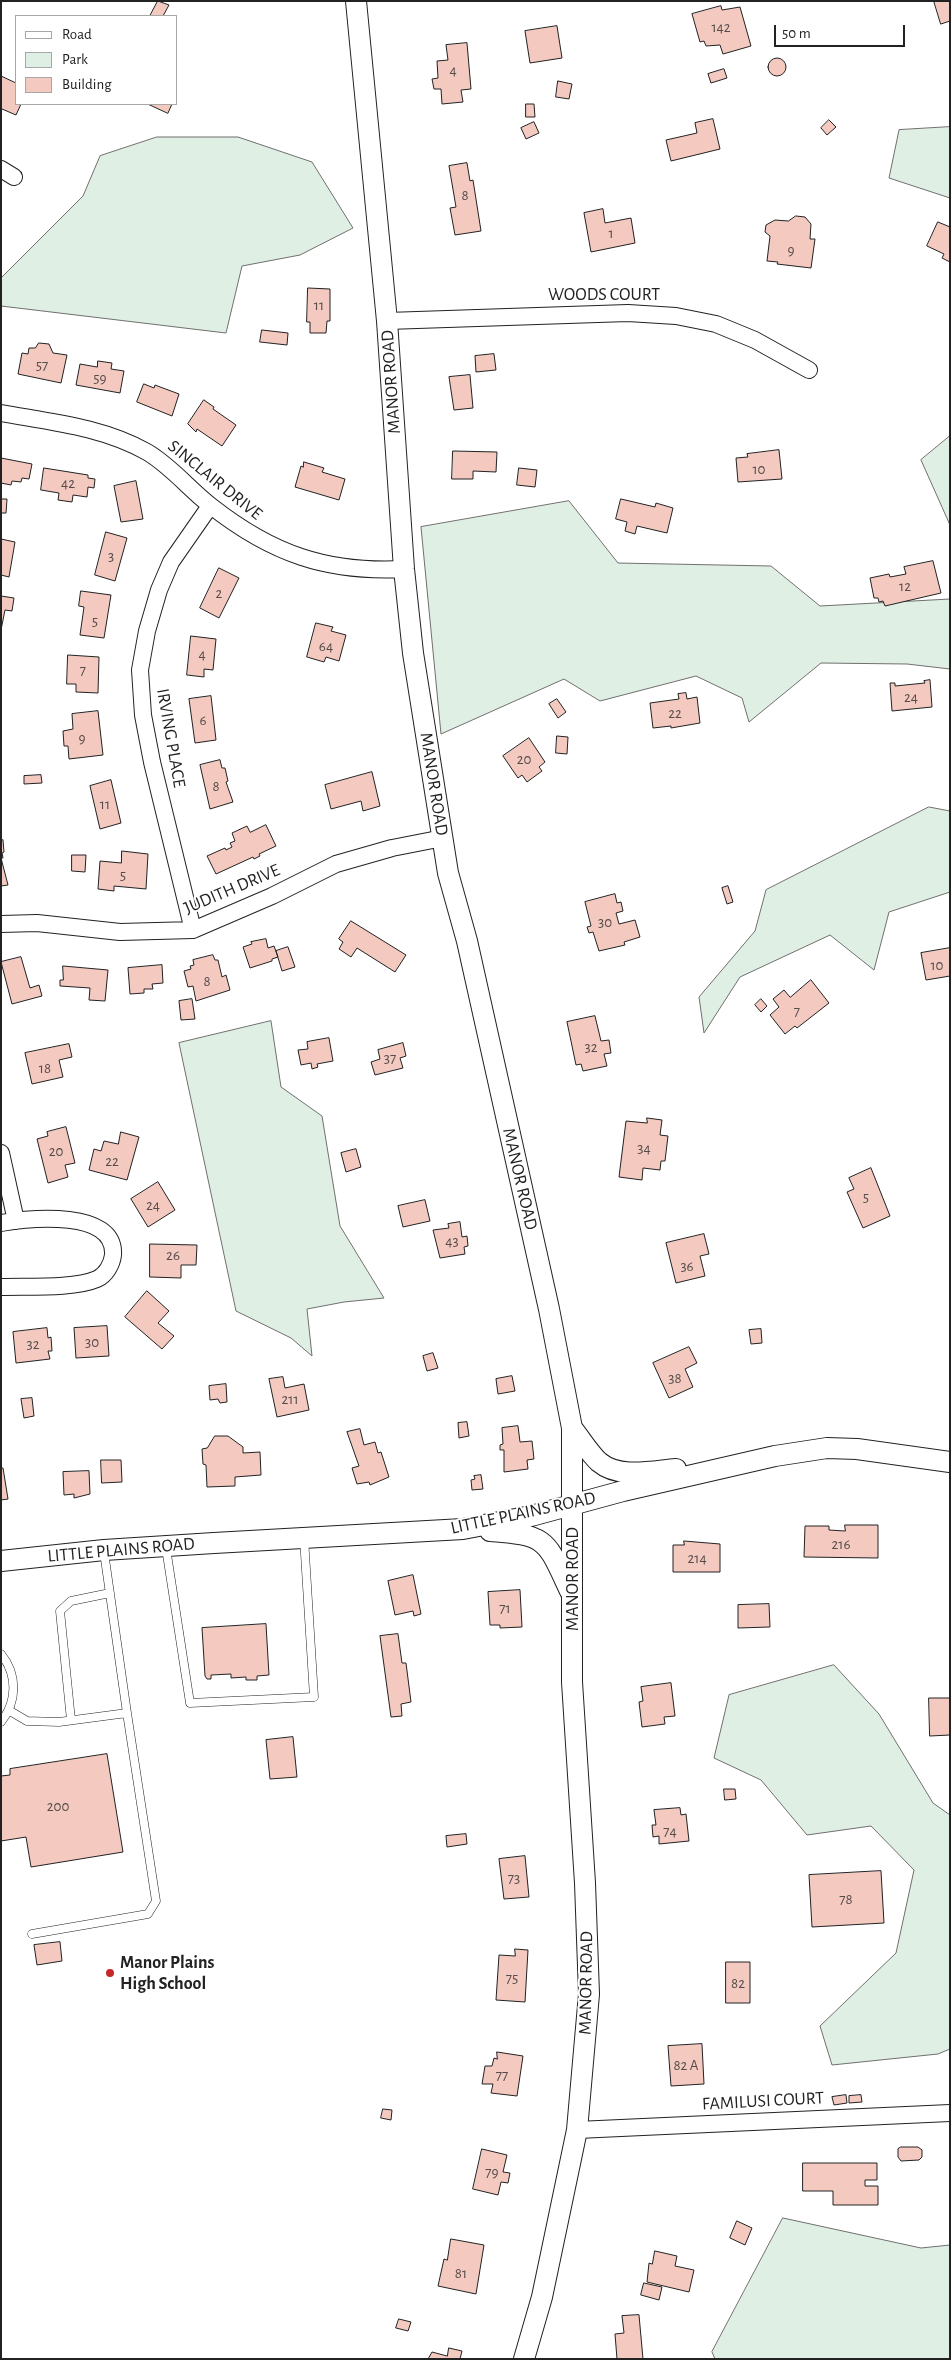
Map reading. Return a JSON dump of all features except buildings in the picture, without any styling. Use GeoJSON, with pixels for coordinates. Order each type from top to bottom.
{"type":"FeatureCollection","features":[{"type":"Feature","properties":{"kind":"street","name":"MANOR ROAD"},"geometry":{"type":"LineString","coordinates":[[356,1],[387,321],[404,569],[413,653],[448,874],[467,941],[543,1280],[572,1428],[572,1682],[585,1883],[589,1994],[577,2130],[542,2297],[524,2359]]}},
{"type":"Feature","properties":{"kind":"street","name":"WOODS COURT"},"geometry":{"type":"LineString","coordinates":[[387,321],[628,313],[676,316],[716,324],[755,340],[809,370]]}},
{"type":"Feature","properties":{"kind":"street","name":"SINCLAIR DRIVE"},"geometry":{"type":"LineString","coordinates":[[1,414],[82,427],[115,436],[148,452],[210,506],[256,538],[292,554],[322,564],[368,571],[404,569]]}},
{"type":"Feature","properties":{"kind":"street","name":"IRVING PLACE"},"geometry":{"type":"LineString","coordinates":[[193,930],[152,762],[143,715],[140,670],[154,606],[170,562],[210,506]]}},
{"type":"Feature","properties":{"kind":"street","name":"JUDITH DRIVE"},"geometry":{"type":"LineString","coordinates":[[1,924],[37,923],[120,932],[193,930],[272,896],[336,864],[392,848],[443,838]]}},
{"type":"Feature","properties":{"kind":"street"},"geometry":{"type":"LineString","coordinates":[[1,1153],[9,1222],[70,1220],[94,1225],[103,1230],[110,1239],[113,1250],[112,1261],[107,1272],[99,1278],[83,1283],[1,1288]]}},
{"type":"Feature","properties":{"kind":"street"},"geometry":{"type":"LineString","coordinates":[[572,1428],[598,1461],[609,1469],[626,1472],[725,1468]]}},
{"type":"Feature","properties":{"kind":"street","name":"LITTLE PLAINS ROAD"},"geometry":{"type":"LineString","coordinates":[[1,1561],[104,1550],[463,1530],[531,1516],[573,1504],[775,1456],[827,1448],[857,1449],[950,1462]]}},
{"type":"Feature","properties":{"kind":"street"},"geometry":{"type":"LineString","coordinates":[[463,1530],[521,1533],[534,1537],[543,1543],[553,1555],[572,1597]]}},
{"type":"Feature","properties":{"kind":"street","name":"FAMILUSI COURT"},"geometry":{"type":"LineString","coordinates":[[577,2130],[950,2113]]}},
{"type":"Feature","properties":{"kind":"lane"},"geometry":{"type":"LineString","coordinates":[[166,1546],[190,1703],[314,1697],[304,1538]]}},
{"type":"Feature","properties":{"kind":"lane"},"geometry":{"type":"LineString","coordinates":[[32,1934],[148,1914],[156,1901],[104,1550]]}},
{"type":"Feature","properties":{"kind":"lane"},"geometry":{"type":"LineString","coordinates":[[71,1720],[60,1611],[70,1602],[110,1593]]}},
{"type":"Feature","properties":{"kind":"lane"},"geometry":{"type":"LineString","coordinates":[[1,1654],[12,1670],[14,1688],[10,1711],[1,1722]]}},
{"type":"Feature","properties":{"kind":"lane"},"geometry":{"type":"LineString","coordinates":[[10,1711],[27,1721],[71,1720],[127,1713]]}},
{"type":"Feature","properties":{"kind":"green space"},"geometry":{"type":"Polygon","coordinates":[[[950,127],[950,198],[889,178],[899,130],[950,127]]]}},
{"type":"Feature","properties":{"kind":"green space"},"geometry":{"type":"Polygon","coordinates":[[[157,137],[238,137],[312,162],[353,228],[300,255],[242,266],[226,333],[1,306],[1,278],[83,196],[100,156],[157,137]]]}},
{"type":"Feature","properties":{"kind":"green space"},"geometry":{"type":"Polygon","coordinates":[[[950,436],[950,525],[921,460],[950,436]]]}},
{"type":"Feature","properties":{"kind":"green space"},"geometry":{"type":"Polygon","coordinates":[[[569,501],[618,563],[771,566],[820,606],[950,599],[950,669],[907,664],[821,663],[749,722],[742,698],[696,676],[600,701],[564,679],[441,734],[421,527],[569,501]]]}},
{"type":"Feature","properties":{"kind":"green space"},"geometry":{"type":"Polygon","coordinates":[[[929,807],[950,811],[950,892],[889,912],[874,970],[830,935],[740,977],[704,1033],[699,997],[755,931],[766,890],[929,807]]]}},
{"type":"Feature","properties":{"kind":"green space"},"geometry":{"type":"Polygon","coordinates":[[[271,1021],[281,1087],[322,1116],[340,1226],[384,1298],[344,1302],[307,1309],[312,1356],[291,1338],[236,1311],[179,1043],[271,1021]]]}},
{"type":"Feature","properties":{"kind":"green space"},"geometry":{"type":"Polygon","coordinates":[[[834,1665],[879,1714],[933,1803],[950,1815],[950,2049],[938,2054],[832,2065],[820,2026],[896,1953],[914,1870],[871,1826],[807,1835],[761,1780],[714,1758],[729,1695],[834,1665]]]}},
{"type":"Feature","properties":{"kind":"green space"},"geometry":{"type":"Polygon","coordinates":[[[783,2218],[921,2248],[950,2245],[950,2359],[715,2359],[712,2352],[783,2218]]]}},
{"type":"Feature","properties":{"kind":"place","name":"Manor Plains High School"},"geometry":{"type":"Point","coordinates":[110,1973]}}]}
